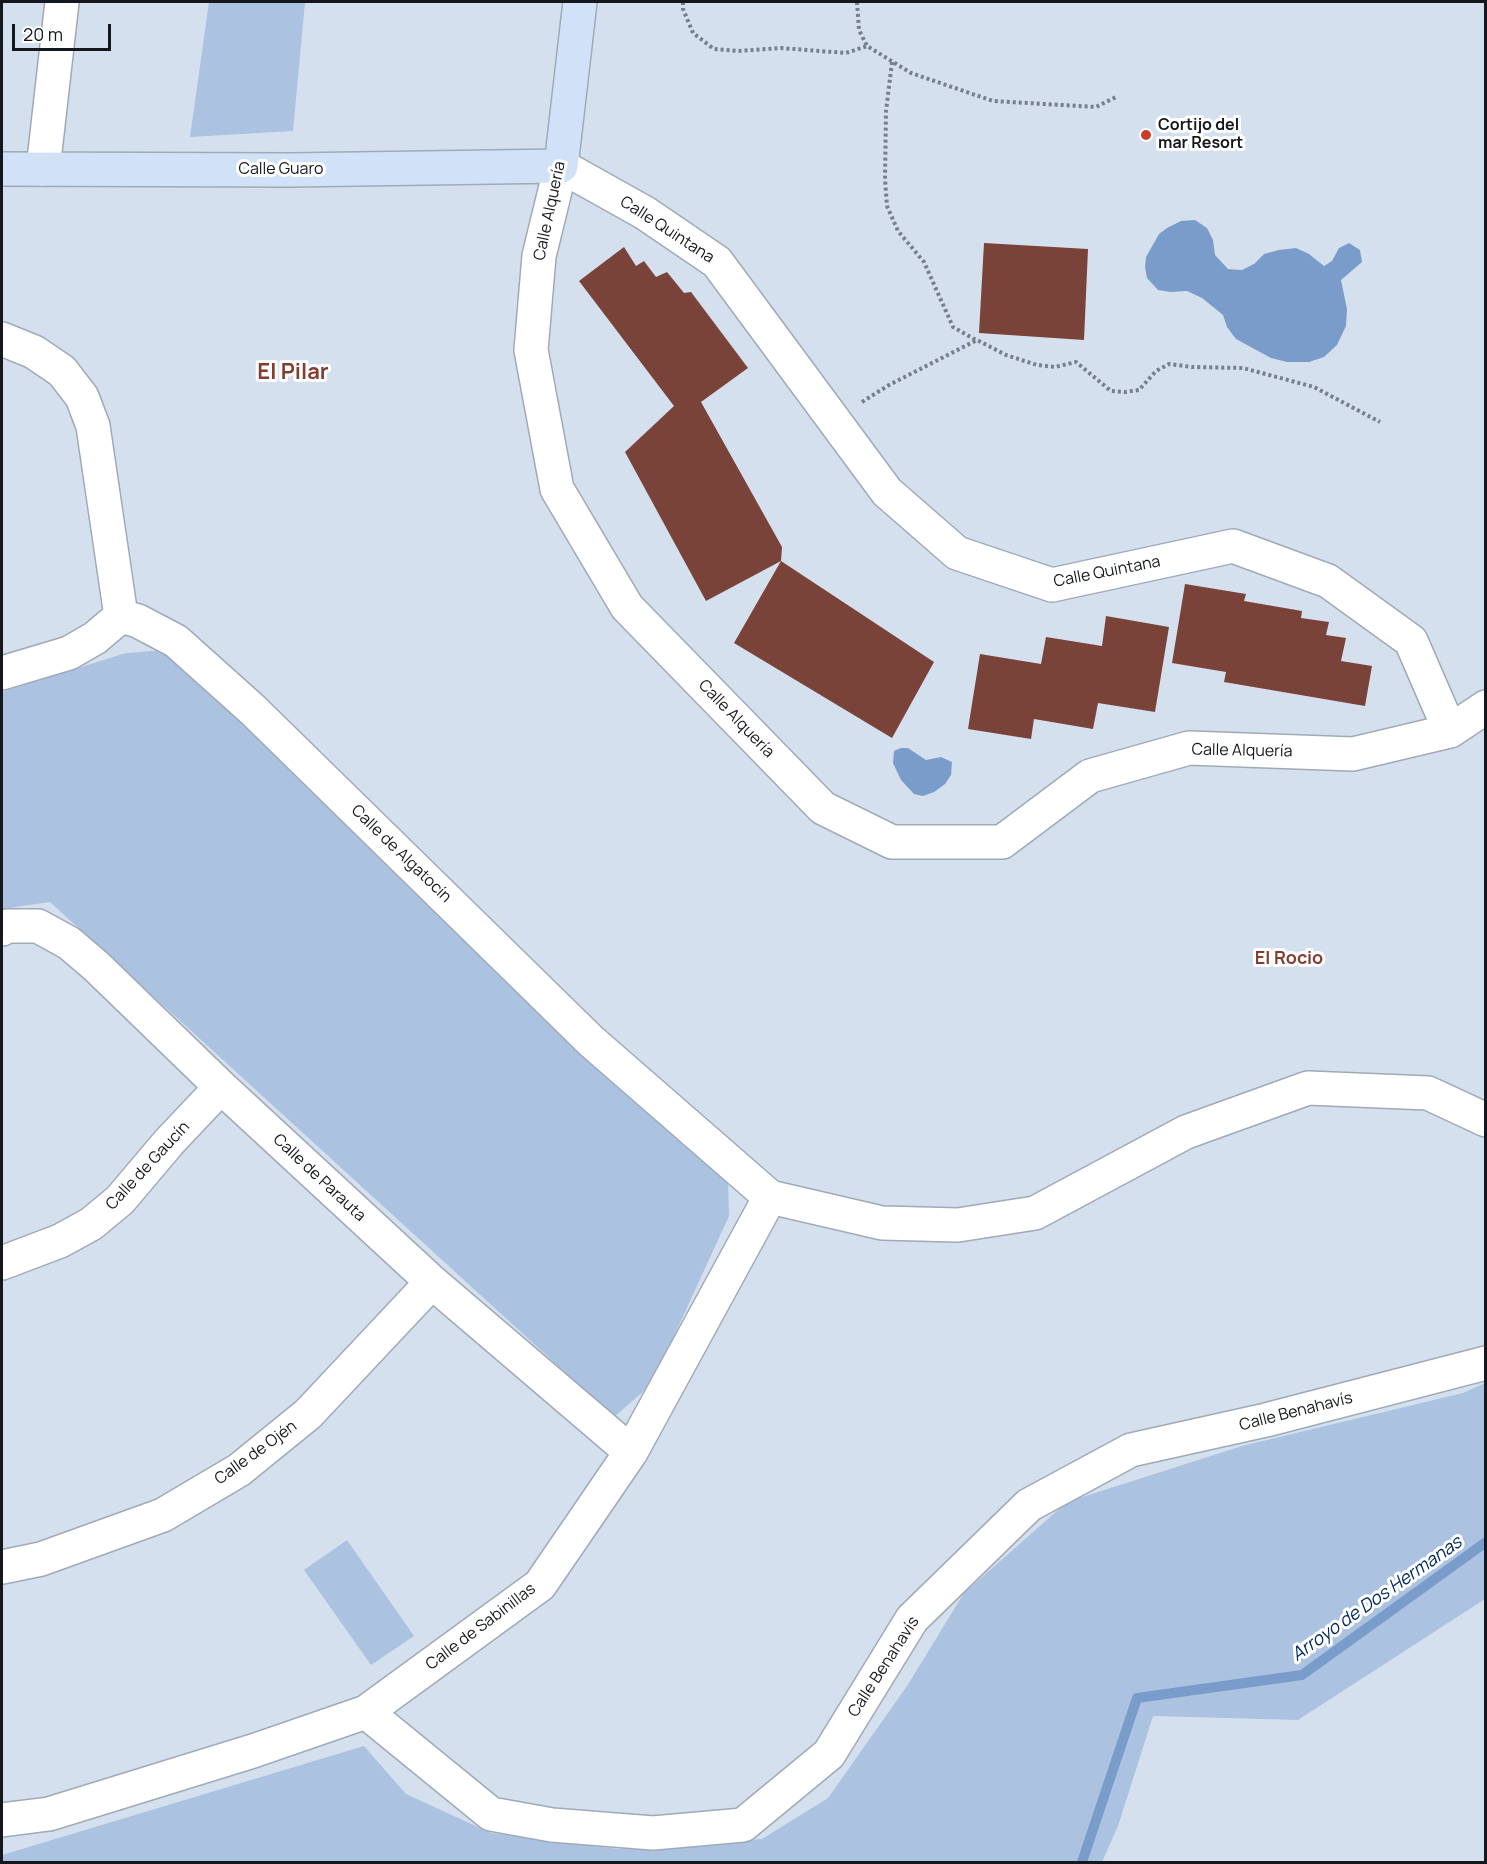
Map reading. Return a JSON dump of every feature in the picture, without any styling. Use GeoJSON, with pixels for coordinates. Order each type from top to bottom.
{"type":"FeatureCollection","features":[{"type":"Feature","properties":{"kind":"street"},"geometry":{"type":"LineString","coordinates":[[43,169],[62,2]]}},
{"type":"Feature","properties":{"kind":"street","name":"Calle Alquería"},"geometry":{"type":"LineString","coordinates":[[580,2],[561,166],[539,256],[531,350],[557,489],[627,607],[823,808],[892,842],[1002,842],[1090,776],[1189,748],[1353,754],[1450,731]]}},
{"type":"Feature","properties":{"kind":"street","name":"Calle Guaro"},"geometry":{"type":"LineString","coordinates":[[2,169],[290,170],[561,166]]}},
{"type":"Feature","properties":{"kind":"street","name":"Calle Quintana"},"geometry":{"type":"LineString","coordinates":[[561,166],[645,213],[717,262],[887,492],[957,553],[1052,585],[1233,546],[1328,581],[1412,641],[1450,731]]}},
{"type":"Feature","properties":{"kind":"street"},"geometry":{"type":"LineString","coordinates":[[2,339],[34,352],[63,371],[82,397],[93,426],[122,616],[95,638],[69,653],[2,673]]}},
{"type":"Feature","properties":{"kind":"street","name":"Calle de Algatocín"},"geometry":{"type":"LineString","coordinates":[[122,616],[138,621],[176,641],[253,710],[591,1041],[770,1197]]}},
{"type":"Feature","properties":{"kind":"street"},"geometry":{"type":"LineString","coordinates":[[1450,731],[1485,707]]}},
{"type":"Feature","properties":{"kind":"street","name":"Calle de Parauta"},"geometry":{"type":"LineString","coordinates":[[2,929],[8,926],[38,926],[69,943],[96,966],[221,1088],[432,1282],[631,1452]]}},
{"type":"Feature","properties":{"kind":"street","name":"Calle de Gaucín"},"geometry":{"type":"LineString","coordinates":[[2,1263],[60,1241],[91,1224],[120,1200],[169,1142],[221,1088]]}},
{"type":"Feature","properties":{"kind":"street"},"geometry":{"type":"LineString","coordinates":[[770,1197],[882,1223],[958,1225],[1035,1213],[1186,1132],[1308,1088],[1428,1093],[1485,1120]]}},
{"type":"Feature","properties":{"kind":"street","name":"Calle de Sabinillas"},"geometry":{"type":"LineString","coordinates":[[2,1820],[49,1814],[253,1751],[366,1712],[540,1585],[631,1452],[770,1197]]}},
{"type":"Feature","properties":{"kind":"street","name":"Calle de Ojén"},"geometry":{"type":"LineString","coordinates":[[2,1567],[41,1559],[163,1515],[239,1470],[308,1414],[432,1282]]}},
{"type":"Feature","properties":{"kind":"street","name":"Calle Benahavís"},"geometry":{"type":"LineString","coordinates":[[366,1712],[491,1814],[552,1825],[653,1833],[742,1825],[829,1754],[912,1619],[1029,1505],[1131,1450],[1266,1420],[1485,1363]]}},
{"type":"Feature","properties":{"kind":"path"},"geometry":{"type":"LineString","coordinates":[[683,2],[682,9],[693,33],[714,49],[738,51],[780,48],[846,53],[867,46]]}},
{"type":"Feature","properties":{"kind":"path"},"geometry":{"type":"LineString","coordinates":[[857,2],[859,30],[867,46],[911,73],[993,101],[1096,107],[1116,97]]}},
{"type":"Feature","properties":{"kind":"path"},"geometry":{"type":"LineString","coordinates":[[892,62],[886,111],[887,206],[898,231],[924,262],[953,327],[1006,355],[1037,365],[1055,367],[1076,362],[1111,391],[1139,390],[1156,372],[1169,364],[1243,368],[1314,387],[1380,422]]}},
{"type":"Feature","properties":{"kind":"path"},"geometry":{"type":"LineString","coordinates":[[833,419],[889,385],[977,340]]}},
{"type":"Feature","properties":{"kind":"shaded area"},"geometry":{"type":"Polygon","coordinates":[[[209,2],[305,2],[293,131],[190,137],[209,2]]]}},
{"type":"Feature","properties":{"kind":"shaded area"},"geometry":{"type":"Polygon","coordinates":[[[1195,220],[1207,228],[1213,240],[1215,255],[1228,269],[1242,270],[1254,264],[1264,254],[1279,250],[1296,248],[1309,254],[1324,266],[1332,261],[1339,248],[1349,243],[1360,250],[1362,262],[1341,280],[1347,309],[1346,326],[1337,345],[1324,357],[1309,362],[1287,362],[1271,358],[1236,339],[1227,327],[1223,315],[1202,298],[1187,291],[1158,290],[1147,278],[1146,257],[1159,234],[1181,221],[1195,220]]]}},
{"type":"Feature","properties":{"kind":"shaded area"},"geometry":{"type":"Polygon","coordinates":[[[166,650],[728,1182],[729,1216],[652,1384],[614,1417],[50,902],[2,909],[2,692],[126,653],[166,650]]]}},
{"type":"Feature","properties":{"kind":"shaded area"},"geometry":{"type":"Polygon","coordinates":[[[908,748],[926,760],[941,757],[952,762],[951,775],[945,784],[923,796],[914,794],[901,780],[893,763],[894,751],[908,748]]]}},
{"type":"Feature","properties":{"kind":"shaded area"},"geometry":{"type":"Polygon","coordinates":[[[1485,1383],[1485,1599],[1298,1720],[1153,1716],[1118,1826],[1102,1862],[2,1862],[2,1855],[364,1746],[406,1794],[491,1833],[618,1849],[762,1839],[828,1798],[907,1686],[964,1593],[1067,1502],[1242,1446],[1463,1393],[1485,1383]]]}},
{"type":"Feature","properties":{"kind":"shaded area"},"geometry":{"type":"Polygon","coordinates":[[[347,1540],[414,1636],[371,1665],[304,1570],[347,1540]]]}},
{"type":"Feature","properties":{"kind":"building"},"geometry":{"type":"Polygon","coordinates":[[[984,243],[1088,249],[1084,340],[979,333],[984,243]]]}},
{"type":"Feature","properties":{"kind":"building"},"geometry":{"type":"Polygon","coordinates":[[[624,247],[636,266],[644,261],[656,277],[667,272],[684,293],[691,292],[748,368],[701,402],[782,547],[781,561],[706,601],[625,452],[674,406],[579,281],[624,247]]]}},
{"type":"Feature","properties":{"kind":"building"},"geometry":{"type":"Polygon","coordinates":[[[781,561],[934,662],[892,738],[734,643],[781,561]]]}},
{"type":"Feature","properties":{"kind":"building"},"geometry":{"type":"Polygon","coordinates":[[[1185,584],[1246,594],[1244,601],[1302,611],[1301,618],[1329,622],[1326,635],[1346,638],[1341,661],[1372,666],[1365,706],[1224,682],[1226,672],[1172,663],[1185,584]]]}},
{"type":"Feature","properties":{"kind":"building"},"geometry":{"type":"Polygon","coordinates":[[[1106,616],[1169,627],[1155,712],[1098,703],[1093,729],[1034,719],[1031,739],[968,729],[980,654],[1041,664],[1046,637],[1102,646],[1106,616]]]}},
{"type":"Feature","properties":{"kind":"waterway","name":"Arroyo de Dos Hermanas"},"geometry":{"type":"LineString","coordinates":[[1082,1862],[1137,1698],[1302,1675],[1486,1542]]}},
{"type":"Feature","properties":{"kind":"place","name":"Cortijo del mar Resort"},"geometry":{"type":"Point","coordinates":[1146,135]}},
{"type":"Feature","properties":{"kind":"district","name":"El Pilar"},"geometry":{"type":"Point","coordinates":[293,373]}},
{"type":"Feature","properties":{"kind":"district","name":"El Rocio"},"geometry":{"type":"Point","coordinates":[1289,959]}}]}
